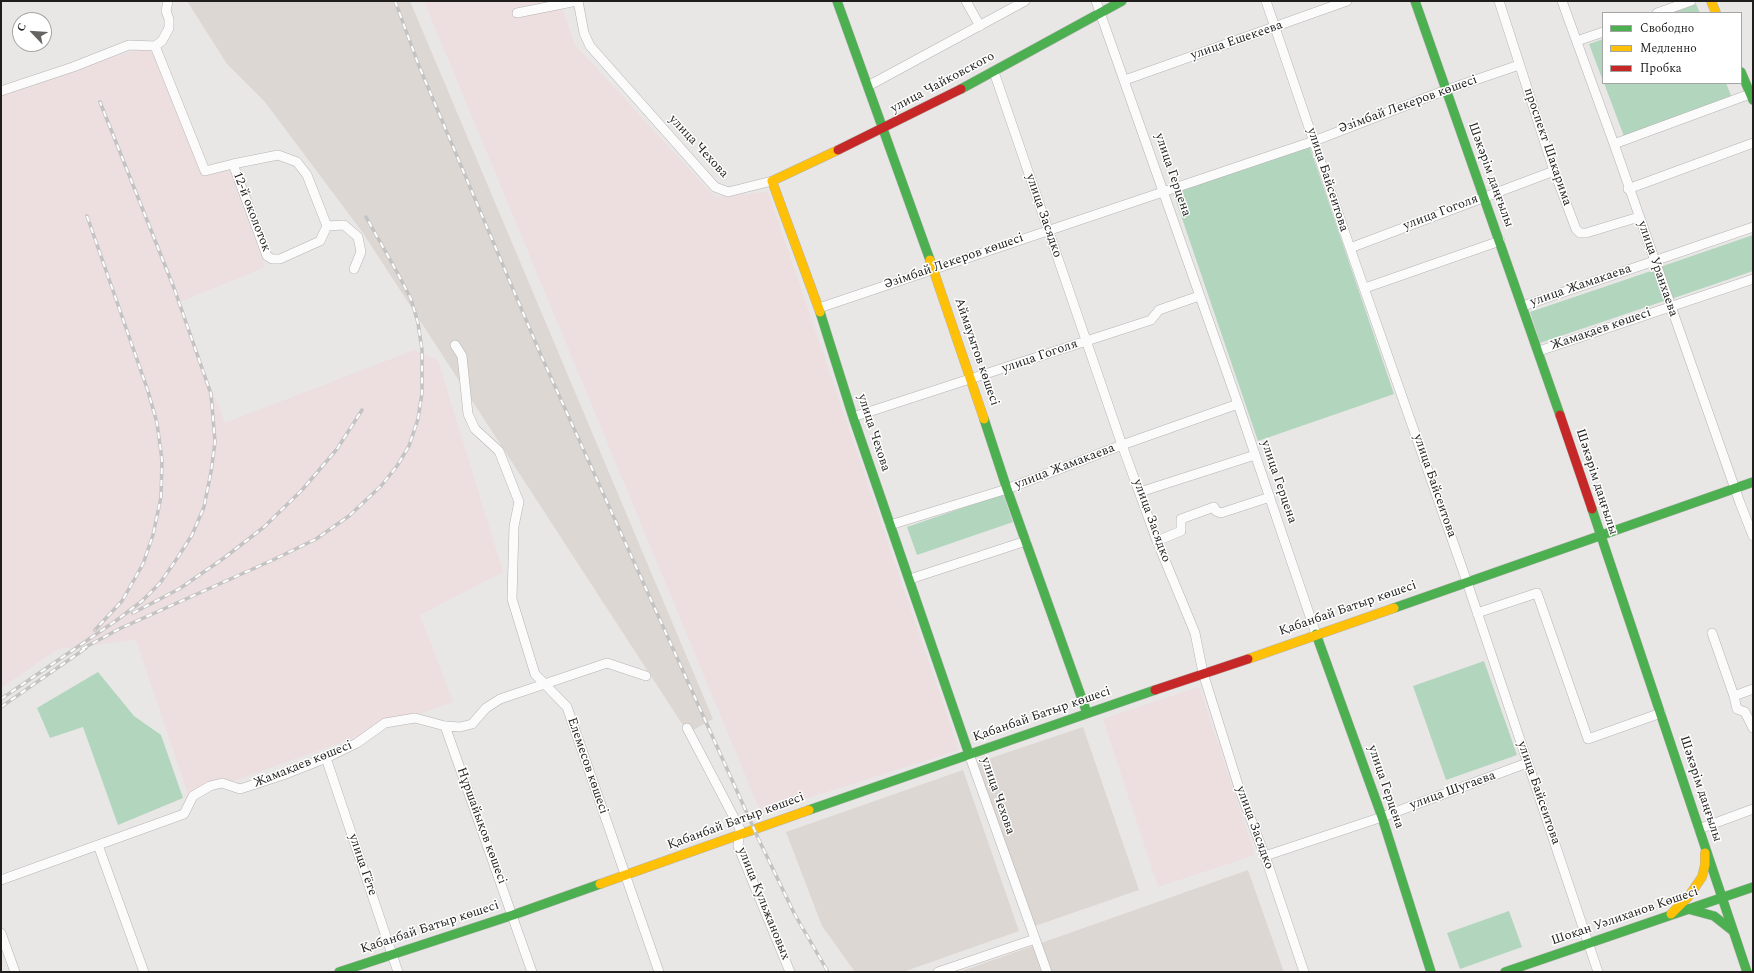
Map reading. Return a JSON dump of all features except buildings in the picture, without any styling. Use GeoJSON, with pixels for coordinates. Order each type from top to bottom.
{"type":"FeatureCollection","features":[{"type":"Feature","properties":{"kind":"main road","name":"Аймауытов көшесі"},"geometry":{"type":"LineString","coordinates":[[837,1],[843,22],[868,86],[972,380],[1007,489],[1087,713]]}},
{"type":"Feature","properties":{"kind":"main road","name":"улица Чайковского"},"geometry":{"type":"LineString","coordinates":[[772,180],[883,129],[994,72],[1122,1]]}},
{"type":"Feature","properties":{"kind":"main road","name":"Шәкәрім даңғылы"},"geometry":{"type":"LineString","coordinates":[[1415,1],[1539,351],[1600,537],[1661,713],[1747,972]]}},
{"type":"Feature","properties":{"kind":"main road"},"geometry":{"type":"LineString","coordinates":[[1711,1],[1716,12]]}},
{"type":"Feature","properties":{"kind":"main road"},"geometry":{"type":"LineString","coordinates":[[1742,74],[1752,97]]}},
{"type":"Feature","properties":{"kind":"main road","name":"улица Чехова"},"geometry":{"type":"LineString","coordinates":[[772,180],[819,308],[853,417],[910,579],[968,754]]}},
{"type":"Feature","properties":{"kind":"main road","name":"Қабанбай Батыр көшесі"},"geometry":{"type":"LineString","coordinates":[[339,972],[513,915],[968,754],[1600,537],[1753,482]]}},
{"type":"Feature","properties":{"kind":"main road","name":"улица Герцена"},"geometry":{"type":"LineString","coordinates":[[1316,634],[1382,817],[1431,972]]}},
{"type":"Feature","properties":{"kind":"main road"},"geometry":{"type":"LineString","coordinates":[[1671,914],[1689,896],[1702,877],[1705,864],[1705,847]]}},
{"type":"Feature","properties":{"kind":"main road","name":"Шоқан Уәлиханов Көшесі"},"geometry":{"type":"LineString","coordinates":[[1505,972],[1753,887]]}},
{"type":"Feature","properties":{"kind":"main road"},"geometry":{"type":"LineString","coordinates":[[1688,909],[1714,916],[1733,931]]}},
{"type":"Feature","properties":{"kind":"street"},"geometry":{"type":"LineString","coordinates":[[1,91],[73,66],[129,44],[155,46],[162,41],[169,28],[169,20],[166,11],[168,1]]}},
{"type":"Feature","properties":{"kind":"street","name":"улица Чехова"},"geometry":{"type":"LineString","coordinates":[[517,13],[578,1],[584,32],[590,46],[715,187],[728,192],[772,180]]}},
{"type":"Feature","properties":{"kind":"street"},"geometry":{"type":"LineString","coordinates":[[966,1],[980,26]]}},
{"type":"Feature","properties":{"kind":"street"},"geometry":{"type":"LineString","coordinates":[[868,86],[1025,1]]}},
{"type":"Feature","properties":{"kind":"street","name":"улица Герцена"},"geometry":{"type":"LineString","coordinates":[[1096,1],[1238,404],[1316,634]]}},
{"type":"Feature","properties":{"kind":"street","name":"улица Байсеитова"},"geometry":{"type":"LineString","coordinates":[[1266,1],[1350,248],[1467,582],[1598,972]]}},
{"type":"Feature","properties":{"kind":"street","name":"улица Ешекеева"},"geometry":{"type":"LineString","coordinates":[[1125,80],[1276,28],[1348,1]]}},
{"type":"Feature","properties":{"kind":"street","name":"проспект Шакарима"},"geometry":{"type":"LineString","coordinates":[[1499,1],[1554,171],[1576,229],[1580,233],[1586,233],[1639,217]]}},
{"type":"Feature","properties":{"kind":"street","name":"улица Уранхаева"},"geometry":{"type":"LineString","coordinates":[[1562,1],[1753,536]]}},
{"type":"Feature","properties":{"kind":"street"},"geometry":{"type":"LineString","coordinates":[[1660,12],[1691,1]]}},
{"type":"Feature","properties":{"kind":"street"},"geometry":{"type":"LineString","coordinates":[[1577,41],[1602,32]]}},
{"type":"Feature","properties":{"kind":"street"},"geometry":{"type":"LineString","coordinates":[[155,46],[205,171],[278,155],[297,162],[307,175],[327,226],[344,225],[358,237],[361,252],[354,269]]}},
{"type":"Feature","properties":{"kind":"street","name":"Әзімбай Лекеров көшесі"},"geometry":{"type":"LineString","coordinates":[[819,308],[1164,192],[1259,158],[1314,141],[1446,90],[1519,65]]}},
{"type":"Feature","properties":{"kind":"street","name":"улица Засядко"},"geometry":{"type":"LineString","coordinates":[[994,72],[1122,445],[1157,541],[1195,633],[1203,673],[1240,791],[1265,856],[1304,972]]}},
{"type":"Feature","properties":{"kind":"street"},"geometry":{"type":"LineString","coordinates":[[1614,144],[1752,97]]}},
{"type":"Feature","properties":{"kind":"street"},"geometry":{"type":"LineString","coordinates":[[1628,189],[1753,143]]}},
{"type":"Feature","properties":{"kind":"street","name":"12-й околоток"},"geometry":{"type":"LineString","coordinates":[[232,164],[267,256],[272,259],[280,260],[315,244],[320,241],[327,226]]}},
{"type":"Feature","properties":{"kind":"street","name":"улица Гоголя"},"geometry":{"type":"LineString","coordinates":[[1350,248],[1554,171]]}},
{"type":"Feature","properties":{"kind":"street","name":"улица Жамакаева"},"geometry":{"type":"LineString","coordinates":[[1523,306],[1753,227]]}},
{"type":"Feature","properties":{"kind":"street"},"geometry":{"type":"LineString","coordinates":[[1365,288],[1500,241]]}},
{"type":"Feature","properties":{"kind":"street","name":"Жамақаев көшесі"},"geometry":{"type":"LineString","coordinates":[[1539,351],[1753,279]]}},
{"type":"Feature","properties":{"kind":"street","name":"улица Гоголя"},"geometry":{"type":"LineString","coordinates":[[853,417],[972,380],[1151,320],[1159,310],[1199,296]]}},
{"type":"Feature","properties":{"kind":"street","name":"Елемесов көшесі"},"geometry":{"type":"LineString","coordinates":[[455,345],[462,356],[468,414],[475,429],[499,451],[519,502],[514,526],[512,599],[535,674],[567,707],[659,972]]}},
{"type":"Feature","properties":{"kind":"street","name":"улица Жамакаева"},"geometry":{"type":"LineString","coordinates":[[890,525],[1007,489],[1122,445],[1238,404]]}},
{"type":"Feature","properties":{"kind":"street"},"geometry":{"type":"LineString","coordinates":[[1140,492],[1255,454]]}},
{"type":"Feature","properties":{"kind":"street"},"geometry":{"type":"LineString","coordinates":[[1157,541],[1181,531],[1181,519],[1214,507],[1216,511],[1221,513],[1270,497]]}},
{"type":"Feature","properties":{"kind":"street"},"geometry":{"type":"LineString","coordinates":[[910,579],[1026,541]]}},
{"type":"Feature","properties":{"kind":"street"},"geometry":{"type":"LineString","coordinates":[[1477,612],[1537,593],[1588,739],[1661,713]]}},
{"type":"Feature","properties":{"kind":"street"},"geometry":{"type":"LineString","coordinates":[[1712,633],[1734,696],[1737,709],[1745,712],[1753,728]]}},
{"type":"Feature","properties":{"kind":"street","name":"Жамақаев көшесі"},"geometry":{"type":"LineString","coordinates":[[1,880],[184,814],[193,796],[210,786],[222,783],[240,789],[283,775],[326,758],[357,743],[385,723],[415,718],[445,726],[460,727],[472,724],[486,708],[500,699],[607,663],[646,676]]}},
{"type":"Feature","properties":{"kind":"street"},"geometry":{"type":"LineString","coordinates":[[1734,696],[1753,689]]}},
{"type":"Feature","properties":{"kind":"street","name":"Нұршайықов көшесі"},"geometry":{"type":"LineString","coordinates":[[445,726],[532,972]]}},
{"type":"Feature","properties":{"kind":"street","name":"улица Кульжановых"},"geometry":{"type":"LineString","coordinates":[[687,728],[740,829],[738,846],[790,972]]}},
{"type":"Feature","properties":{"kind":"street","name":"улица Чехова"},"geometry":{"type":"LineString","coordinates":[[968,754],[1047,972]]}},
{"type":"Feature","properties":{"kind":"street","name":"улица Гёте"},"geometry":{"type":"LineString","coordinates":[[326,758],[398,972]]}},
{"type":"Feature","properties":{"kind":"street","name":"улица Шугаева"},"geometry":{"type":"LineString","coordinates":[[1265,856],[1382,817],[1527,763]]}},
{"type":"Feature","properties":{"kind":"street"},"geometry":{"type":"LineString","coordinates":[[1699,829],[1753,809]]}},
{"type":"Feature","properties":{"kind":"street"},"geometry":{"type":"LineString","coordinates":[[98,845],[144,972]]}},
{"type":"Feature","properties":{"kind":"street"},"geometry":{"type":"LineString","coordinates":[[1,933],[14,972]]}},
{"type":"Feature","properties":{"kind":"street"},"geometry":{"type":"LineString","coordinates":[[938,972],[1035,939]]}},
{"type":"Feature","properties":{"kind":"shaded area"},"geometry":{"type":"Polygon","coordinates":[[[187,1],[410,1],[713,719],[688,733],[363,233],[265,102],[227,64],[187,1]]]}},
{"type":"Feature","properties":{"kind":"shaded area"},"geometry":{"type":"Polygon","coordinates":[[[424,1],[560,1],[575,45],[715,197],[768,192],[959,750],[761,813],[424,1]]]}},
{"type":"Feature","properties":{"kind":"shaded area"},"geometry":{"type":"Polygon","coordinates":[[[150,46],[200,171],[228,167],[265,267],[178,303],[225,423],[414,350],[438,360],[503,572],[420,615],[453,702],[189,797],[136,640],[58,649],[1,688],[1,92],[150,46]]]}},
{"type":"Feature","properties":{"kind":"shaded area"},"geometry":{"type":"Polygon","coordinates":[[[1199,687],[1255,855],[1158,887],[1103,719],[1199,687]]]}},
{"type":"Feature","properties":{"kind":"shaded area"},"geometry":{"type":"Polygon","coordinates":[[[1083,727],[1139,890],[1032,927],[976,763],[1083,727]]]}},
{"type":"Feature","properties":{"kind":"shaded area"},"geometry":{"type":"Polygon","coordinates":[[[963,770],[1019,931],[903,972],[855,972],[822,926],[786,832],[963,770]]]}},
{"type":"Feature","properties":{"kind":"shaded area"},"geometry":{"type":"Polygon","coordinates":[[[1248,870],[1284,972],[959,972],[1248,870]]]}},
{"type":"Feature","properties":{"kind":"green space"},"geometry":{"type":"Polygon","coordinates":[[[1696,4],[1700,12],[1675,12],[1696,4]]]}},
{"type":"Feature","properties":{"kind":"green space"},"geometry":{"type":"Polygon","coordinates":[[[1602,39],[1602,78],[1589,44],[1602,39]]]}},
{"type":"Feature","properties":{"kind":"green space"},"geometry":{"type":"Polygon","coordinates":[[[1604,84],[1726,84],[1732,98],[1625,139],[1604,84]]]}},
{"type":"Feature","properties":{"kind":"green space"},"geometry":{"type":"Polygon","coordinates":[[[1308,142],[1394,394],[1258,441],[1172,189],[1308,142]]]}},
{"type":"Feature","properties":{"kind":"green space"},"geometry":{"type":"Polygon","coordinates":[[[1753,235],[1753,271],[1671,299],[1660,267],[1753,235]]]}},
{"type":"Feature","properties":{"kind":"green space"},"geometry":{"type":"Polygon","coordinates":[[[1654,270],[1664,301],[1540,343],[1530,312],[1654,270]]]}},
{"type":"Feature","properties":{"kind":"green space"},"geometry":{"type":"Polygon","coordinates":[[[1003,494],[1013,522],[917,555],[907,527],[1003,494]]]}},
{"type":"Feature","properties":{"kind":"green space"},"geometry":{"type":"Polygon","coordinates":[[[1484,661],[1517,755],[1446,780],[1413,686],[1484,661]]]}},
{"type":"Feature","properties":{"kind":"green space"},"geometry":{"type":"Polygon","coordinates":[[[98,672],[134,716],[161,735],[183,798],[118,825],[83,727],[50,738],[37,708],[98,672]]]}},
{"type":"Feature","properties":{"kind":"green space"},"geometry":{"type":"Polygon","coordinates":[[[1509,911],[1522,947],[1460,969],[1447,933],[1509,911]]]}},
{"type":"Feature","properties":{"kind":"railway"},"geometry":{"type":"LineString","coordinates":[[395,1],[419,66],[540,353],[759,840],[794,913],[828,972]]}},
{"type":"Feature","properties":{"kind":"railway"},"geometry":{"type":"LineString","coordinates":[[1,699],[117,620],[142,601],[160,583],[192,535],[204,507],[211,472],[215,442],[211,394],[174,288],[100,102]]}},
{"type":"Feature","properties":{"kind":"railway"},"geometry":{"type":"LineString","coordinates":[[87,216],[148,391],[157,423],[162,460],[161,497],[153,535],[143,564],[122,601],[95,630]]}},
{"type":"Feature","properties":{"kind":"railway"},"geometry":{"type":"LineString","coordinates":[[82,649],[119,629],[316,539],[349,516],[381,486],[397,466],[409,446],[418,419],[422,393],[422,350],[418,323],[411,299],[366,217]]}},
{"type":"Feature","properties":{"kind":"railway"},"geometry":{"type":"LineString","coordinates":[[133,613],[179,589],[224,558],[264,527],[302,490],[337,449],[362,410]]}},
{"type":"Feature","properties":{"kind":"railway"},"geometry":{"type":"LineString","coordinates":[[1,707],[86,648]]}},
{"type":"Feature","properties":{"kind":"traffic: fast"},"geometry":{"type":"LineString","coordinates":[[837,1],[930,260]]}},
{"type":"Feature","properties":{"kind":"traffic: fast"},"geometry":{"type":"LineString","coordinates":[[961,89],[1122,1]]}},
{"type":"Feature","properties":{"kind":"traffic: fast"},"geometry":{"type":"LineString","coordinates":[[1415,1],[1560,415]]}},
{"type":"Feature","properties":{"kind":"traffic: fast"},"geometry":{"type":"LineString","coordinates":[[1742,74],[1753,100]]}},
{"type":"Feature","properties":{"kind":"traffic: fast"},"geometry":{"type":"LineString","coordinates":[[820,312],[853,417],[969,754]]}},
{"type":"Feature","properties":{"kind":"traffic: fast"},"geometry":{"type":"LineString","coordinates":[[984,419],[1007,489],[1087,713]]}},
{"type":"Feature","properties":{"kind":"traffic: fast"},"geometry":{"type":"LineString","coordinates":[[1394,608],[1753,482]]}},
{"type":"Feature","properties":{"kind":"traffic: fast"},"geometry":{"type":"LineString","coordinates":[[1592,509],[1747,972]]}},
{"type":"Feature","properties":{"kind":"traffic: fast"},"geometry":{"type":"LineString","coordinates":[[1316,634],[1382,817],[1431,972]]}},
{"type":"Feature","properties":{"kind":"traffic: fast"},"geometry":{"type":"LineString","coordinates":[[809,810],[1155,690]]}},
{"type":"Feature","properties":{"kind":"traffic: fast"},"geometry":{"type":"LineString","coordinates":[[339,972],[513,915],[600,884]]}},
{"type":"Feature","properties":{"kind":"traffic: fast"},"geometry":{"type":"LineString","coordinates":[[1505,972],[1753,887]]}},
{"type":"Feature","properties":{"kind":"traffic: fast"},"geometry":{"type":"LineString","coordinates":[[1688,909],[1714,916],[1733,931]]}},
{"type":"Feature","properties":{"kind":"traffic: slow"},"geometry":{"type":"LineString","coordinates":[[1711,1],[1716,12]]}},
{"type":"Feature","properties":{"kind":"traffic: slow"},"geometry":{"type":"LineString","coordinates":[[820,312],[772,181],[838,150]]}},
{"type":"Feature","properties":{"kind":"traffic: slow"},"geometry":{"type":"LineString","coordinates":[[930,260],[984,419]]}},
{"type":"Feature","properties":{"kind":"traffic: slow"},"geometry":{"type":"LineString","coordinates":[[1248,659],[1394,608]]}},
{"type":"Feature","properties":{"kind":"traffic: slow"},"geometry":{"type":"LineString","coordinates":[[600,884],[809,810]]}},
{"type":"Feature","properties":{"kind":"traffic: slow"},"geometry":{"type":"LineString","coordinates":[[1671,914],[1689,896],[1702,877],[1705,865],[1705,853]]}},
{"type":"Feature","properties":{"kind":"traffic: jam"},"geometry":{"type":"LineString","coordinates":[[838,150],[961,89]]}},
{"type":"Feature","properties":{"kind":"traffic: jam"},"geometry":{"type":"LineString","coordinates":[[1560,415],[1592,509]]}},
{"type":"Feature","properties":{"kind":"traffic: jam"},"geometry":{"type":"LineString","coordinates":[[1155,690],[1248,659]]}}]}
